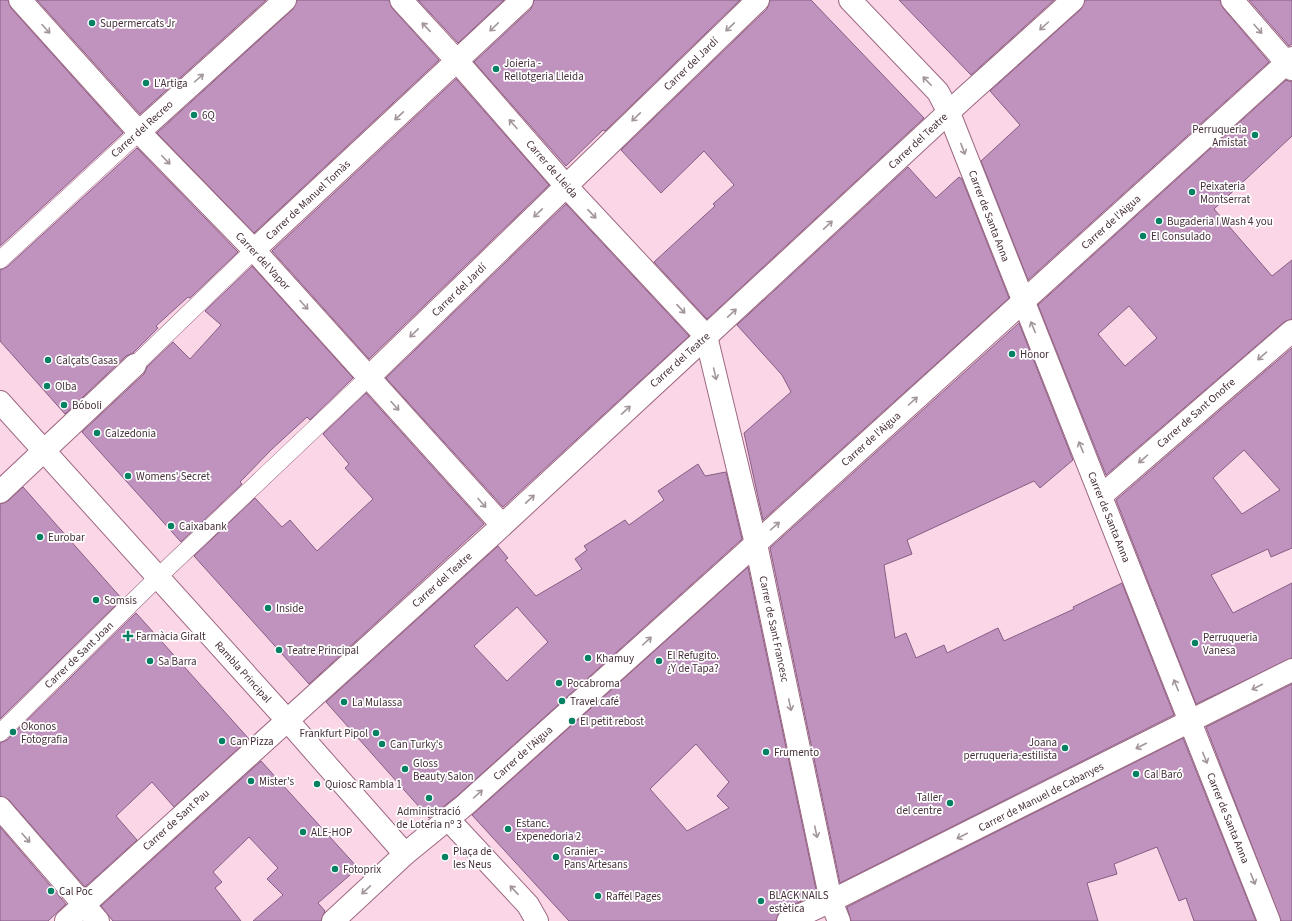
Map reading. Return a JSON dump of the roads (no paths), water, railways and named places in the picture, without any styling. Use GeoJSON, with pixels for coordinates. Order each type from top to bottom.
{"type":"FeatureCollection","features":[{"type":"Feature","properties":{"kind":"street","name":"Carrer del Vapor"},"geometry":{"type":"LineString","coordinates":[[20,0],[139,132],[254,250],[502,525]]}},
{"type":"Feature","properties":{"kind":"street","name":"Carrer del Recreo"},"geometry":{"type":"LineString","coordinates":[[139,132],[285,0]]}},
{"type":"Feature","properties":{"kind":"street","name":"Carrer de Lleida"},"geometry":{"type":"LineString","coordinates":[[401,0],[458,62],[566,186],[706,336]]}},
{"type":"Feature","properties":{"kind":"street","name":"Carrer de Manuel Tomàs"},"geometry":{"type":"LineString","coordinates":[[254,250],[458,62],[522,0]]}},
{"type":"Feature","properties":{"kind":"street","name":"Carrer del Jardí"},"geometry":{"type":"LineString","coordinates":[[369,377],[758,0]]}},
{"type":"Feature","properties":{"kind":"street","name":"Carrer de Santa Anna"},"geometry":{"type":"LineString","coordinates":[[850,0],[938,92],[949,113],[1022,302],[1101,496],[1269,921]]}},
{"type":"Feature","properties":{"kind":"street","name":"Carrer del Teatre"},"geometry":{"type":"LineString","coordinates":[[287,720],[502,525],[1073,0]]}},
{"type":"Feature","properties":{"kind":"street"},"geometry":{"type":"LineString","coordinates":[[1232,0],[1290,63]]}},
{"type":"Feature","properties":{"kind":"street","name":"Carrer de l'Aigua"},"geometry":{"type":"LineString","coordinates":[[448,819],[756,544],[1022,302],[1290,63]]}},
{"type":"Feature","properties":{"kind":"street","name":"Carrer de Sant Onofre"},"geometry":{"type":"LineString","coordinates":[[1101,496],[1292,330]]}},
{"type":"Feature","properties":{"kind":"street","name":"Carrer de Sant Francesc"},"geometry":{"type":"LineString","coordinates":[[706,336],[756,544],[835,911]]}},
{"type":"Feature","properties":{"kind":"street","name":"Carrer de Manuel Tomàs"},"geometry":{"type":"LineString","coordinates":[[0,492],[135,365]]}},
{"type":"Feature","properties":{"kind":"street","name":"Rambla Principal"},"geometry":{"type":"LineString","coordinates":[[0,402],[287,720],[405,854]]}},
{"type":"Feature","properties":{"kind":"street","name":"Carrer de Manuel de Cabanyes"},"geometry":{"type":"LineString","coordinates":[[788,921],[835,911],[1190,722],[1292,670]]}},
{"type":"Feature","properties":{"kind":"street","name":"Carrer de Sant Pau"},"geometry":{"type":"LineString","coordinates":[[66,921],[287,720]]}},
{"type":"Feature","properties":{"kind":"street"},"geometry":{"type":"LineString","coordinates":[[0,808],[98,921]]}},
{"type":"Feature","properties":{"kind":"street"},"geometry":{"type":"LineString","coordinates":[[333,921],[405,854],[448,819],[528,905],[537,921]]}},
{"type":"Feature","properties":{"kind":"lane","name":"Carrer del Recreo"},"geometry":{"type":"LineString","coordinates":[[0,260],[139,132]]}},
{"type":"Feature","properties":{"kind":"lane","name":"Carrer de Manuel Tomàs"},"geometry":{"type":"LineString","coordinates":[[135,365],[254,250]]}},
{"type":"Feature","properties":{"kind":"lane","name":"Carrer del Jardí"},"geometry":{"type":"LineString","coordinates":[[158,578],[369,377]]}},
{"type":"Feature","properties":{"kind":"lane","name":"Carrer de Sant Joan"},"geometry":{"type":"LineString","coordinates":[[0,733],[158,578]]}},
{"type":"Feature","properties":{"kind":"place","name":"Supermercats Jr"},"geometry":{"type":"Point","coordinates":[92,23]}},
{"type":"Feature","properties":{"kind":"place","name":"Joieria - Rellotgeria Lleida"},"geometry":{"type":"Point","coordinates":[496,69]}},
{"type":"Feature","properties":{"kind":"place","name":"L'Artiga"},"geometry":{"type":"Point","coordinates":[146,83]}},
{"type":"Feature","properties":{"kind":"place","name":"6Q"},"geometry":{"type":"Point","coordinates":[194,115]}},
{"type":"Feature","properties":{"kind":"place","name":"Perruqueria Amistat"},"geometry":{"type":"Point","coordinates":[1255,135]}},
{"type":"Feature","properties":{"kind":"place","name":"Peixateria Montserrat"},"geometry":{"type":"Point","coordinates":[1192,192]}},
{"type":"Feature","properties":{"kind":"place","name":"Bugaderia I Wash 4 you"},"geometry":{"type":"Point","coordinates":[1159,221]}},
{"type":"Feature","properties":{"kind":"place","name":"El Consulado"},"geometry":{"type":"Point","coordinates":[1143,236]}},
{"type":"Feature","properties":{"kind":"place","name":"Honor"},"geometry":{"type":"Point","coordinates":[1012,354]}},
{"type":"Feature","properties":{"kind":"place","name":"Calçats Casas"},"geometry":{"type":"Point","coordinates":[48,360]}},
{"type":"Feature","properties":{"kind":"place","name":"Olba"},"geometry":{"type":"Point","coordinates":[47,386]}},
{"type":"Feature","properties":{"kind":"place","name":"Bóboli"},"geometry":{"type":"Point","coordinates":[64,405]}},
{"type":"Feature","properties":{"kind":"place","name":"Calzedonia"},"geometry":{"type":"Point","coordinates":[97,433]}},
{"type":"Feature","properties":{"kind":"place","name":"Womens' Secret"},"geometry":{"type":"Point","coordinates":[128,476]}},
{"type":"Feature","properties":{"kind":"place","name":"Caixabank"},"geometry":{"type":"Point","coordinates":[171,526]}},
{"type":"Feature","properties":{"kind":"place","name":"Eurobar"},"geometry":{"type":"Point","coordinates":[40,537]}},
{"type":"Feature","properties":{"kind":"place","name":"Somsis"},"geometry":{"type":"Point","coordinates":[96,600]}},
{"type":"Feature","properties":{"kind":"place","name":"Inside"},"geometry":{"type":"Point","coordinates":[268,608]}},
{"type":"Feature","properties":{"kind":"place","name":"Farmàcia Giralt"},"geometry":{"type":"Point","coordinates":[128,636]}},
{"type":"Feature","properties":{"kind":"place","name":"Perruqueria Vanesa"},"geometry":{"type":"Point","coordinates":[1195,643]}},
{"type":"Feature","properties":{"kind":"place","name":"Teatre Principal"},"geometry":{"type":"Point","coordinates":[279,650]}},
{"type":"Feature","properties":{"kind":"place","name":"Khamuy"},"geometry":{"type":"Point","coordinates":[588,658]}},
{"type":"Feature","properties":{"kind":"place","name":"Sa Barra"},"geometry":{"type":"Point","coordinates":[150,661]}},
{"type":"Feature","properties":{"kind":"place","name":"El Refugito. ¿Y de Tapa?"},"geometry":{"type":"Point","coordinates":[659,661]}},
{"type":"Feature","properties":{"kind":"place","name":"Pocabroma"},"geometry":{"type":"Point","coordinates":[559,683]}},
{"type":"Feature","properties":{"kind":"place","name":"Travel café"},"geometry":{"type":"Point","coordinates":[562,701]}},
{"type":"Feature","properties":{"kind":"place","name":"La Mulassa"},"geometry":{"type":"Point","coordinates":[344,702]}},
{"type":"Feature","properties":{"kind":"place","name":"El petit rebost"},"geometry":{"type":"Point","coordinates":[572,721]}},
{"type":"Feature","properties":{"kind":"place","name":"Okonos Fotografia"},"geometry":{"type":"Point","coordinates":[13,732]}},
{"type":"Feature","properties":{"kind":"place","name":"Frankfurt Pipol"},"geometry":{"type":"Point","coordinates":[376,733]}},
{"type":"Feature","properties":{"kind":"place","name":"Can Pizza"},"geometry":{"type":"Point","coordinates":[222,741]}},
{"type":"Feature","properties":{"kind":"place","name":"Can Turky's"},"geometry":{"type":"Point","coordinates":[382,744]}},
{"type":"Feature","properties":{"kind":"place","name":"Joana perruqueria-estilista"},"geometry":{"type":"Point","coordinates":[1065,748]}},
{"type":"Feature","properties":{"kind":"place","name":"Frumento"},"geometry":{"type":"Point","coordinates":[766,752]}},
{"type":"Feature","properties":{"kind":"place","name":"Gloss Beauty Salon"},"geometry":{"type":"Point","coordinates":[405,769]}},
{"type":"Feature","properties":{"kind":"place","name":"Cal Baró"},"geometry":{"type":"Point","coordinates":[1136,774]}},
{"type":"Feature","properties":{"kind":"place","name":"Mister's"},"geometry":{"type":"Point","coordinates":[251,781]}},
{"type":"Feature","properties":{"kind":"place","name":"Quiosc Rambla 1"},"geometry":{"type":"Point","coordinates":[317,784]}},
{"type":"Feature","properties":{"kind":"place","name":"Administració de Loteria nº 3"},"geometry":{"type":"Point","coordinates":[429,798]}},
{"type":"Feature","properties":{"kind":"place","name":"Taller del centre"},"geometry":{"type":"Point","coordinates":[950,803]}},
{"type":"Feature","properties":{"kind":"place","name":"Estanc. Expenedoria 2"},"geometry":{"type":"Point","coordinates":[508,829]}},
{"type":"Feature","properties":{"kind":"place","name":"ALE-HOP"},"geometry":{"type":"Point","coordinates":[303,832]}},
{"type":"Feature","properties":{"kind":"place","name":"Plaça de les Neus"},"geometry":{"type":"Point","coordinates":[445,857]}},
{"type":"Feature","properties":{"kind":"place","name":"Granier - Pans Artesans"},"geometry":{"type":"Point","coordinates":[556,857]}},
{"type":"Feature","properties":{"kind":"place","name":"Fotoprix"},"geometry":{"type":"Point","coordinates":[335,869]}},
{"type":"Feature","properties":{"kind":"place","name":"Cal Poc"},"geometry":{"type":"Point","coordinates":[51,891]}},
{"type":"Feature","properties":{"kind":"place","name":"Raffel Pages"},"geometry":{"type":"Point","coordinates":[598,896]}},
{"type":"Feature","properties":{"kind":"place","name":"BLACK NAILS estètica"},"geometry":{"type":"Point","coordinates":[761,901]}}]}
